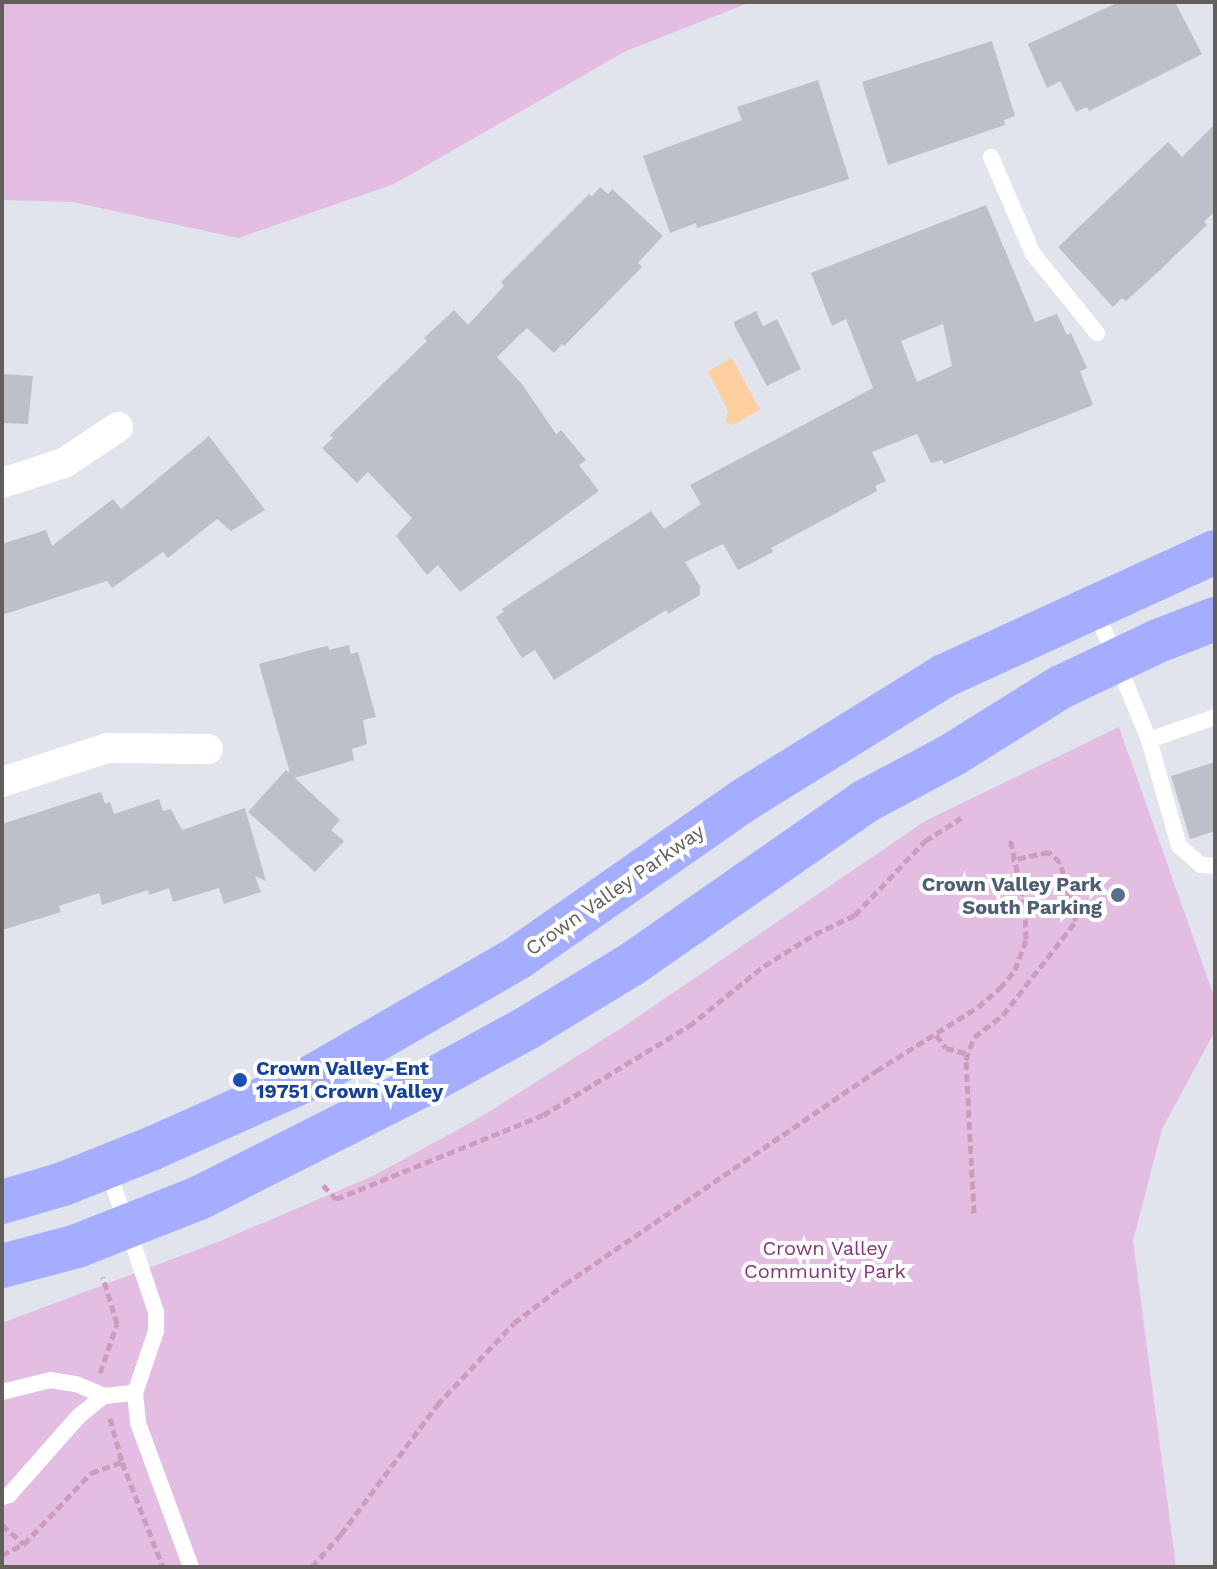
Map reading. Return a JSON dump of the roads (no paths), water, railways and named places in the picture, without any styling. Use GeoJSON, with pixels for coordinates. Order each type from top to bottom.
{"type":"FeatureCollection","features":[{"type":"Feature","properties":{"kind":"main road","name":"Crown Valley Parkway"},"geometry":{"type":"LineString","coordinates":[[2,1202],[63,1184],[308,1079],[519,957],[744,800],[930,684],[1215,552]]}},
{"type":"Feature","properties":{"kind":"main road"},"geometry":{"type":"LineString","coordinates":[[2,1266],[77,1246],[213,1191],[527,1028],[632,964],[864,802],[952,755],[1061,687],[1215,619]]}},
{"type":"Feature","properties":{"kind":"street"},"geometry":{"type":"LineString","coordinates":[[2,483],[64,463],[118,427]]}},
{"type":"Feature","properties":{"kind":"street"},"geometry":{"type":"LineString","coordinates":[[2,782],[107,748],[208,749]]}},
{"type":"Feature","properties":{"kind":"lane"},"geometry":{"type":"LineString","coordinates":[[991,157],[1033,254],[1097,333]]}},
{"type":"Feature","properties":{"kind":"lane"},"geometry":{"type":"LineString","coordinates":[[1094,608],[1149,740],[1179,846],[1201,865],[1215,866]]}},
{"type":"Feature","properties":{"kind":"lane"},"geometry":{"type":"LineString","coordinates":[[1149,740],[1215,717]]}},
{"type":"Feature","properties":{"kind":"lane"},"geometry":{"type":"LineString","coordinates":[[106,1166],[156,1312],[156,1331],[135,1393],[138,1423],[191,1567]]}},
{"type":"Feature","properties":{"kind":"lane"},"geometry":{"type":"LineString","coordinates":[[2,1392],[50,1380],[76,1384],[104,1396],[135,1393]]}},
{"type":"Feature","properties":{"kind":"lane"},"geometry":{"type":"LineString","coordinates":[[2,1497],[9,1495],[79,1416],[104,1396]]}},
{"type":"Feature","properties":{"kind":"place","name":"Crown Valley Park South Parking"},"geometry":{"type":"Point","coordinates":[1118,895]}},
{"type":"Feature","properties":{"kind":"place","name":"Crown Valley-Ent 19751 Crown Valley"},"geometry":{"type":"Point","coordinates":[240,1080]}},
{"type":"Feature","properties":{"kind":"park label","name":"Crown Valley Community Park"},"geometry":{"type":"Point","coordinates":[825,1260]}}]}
